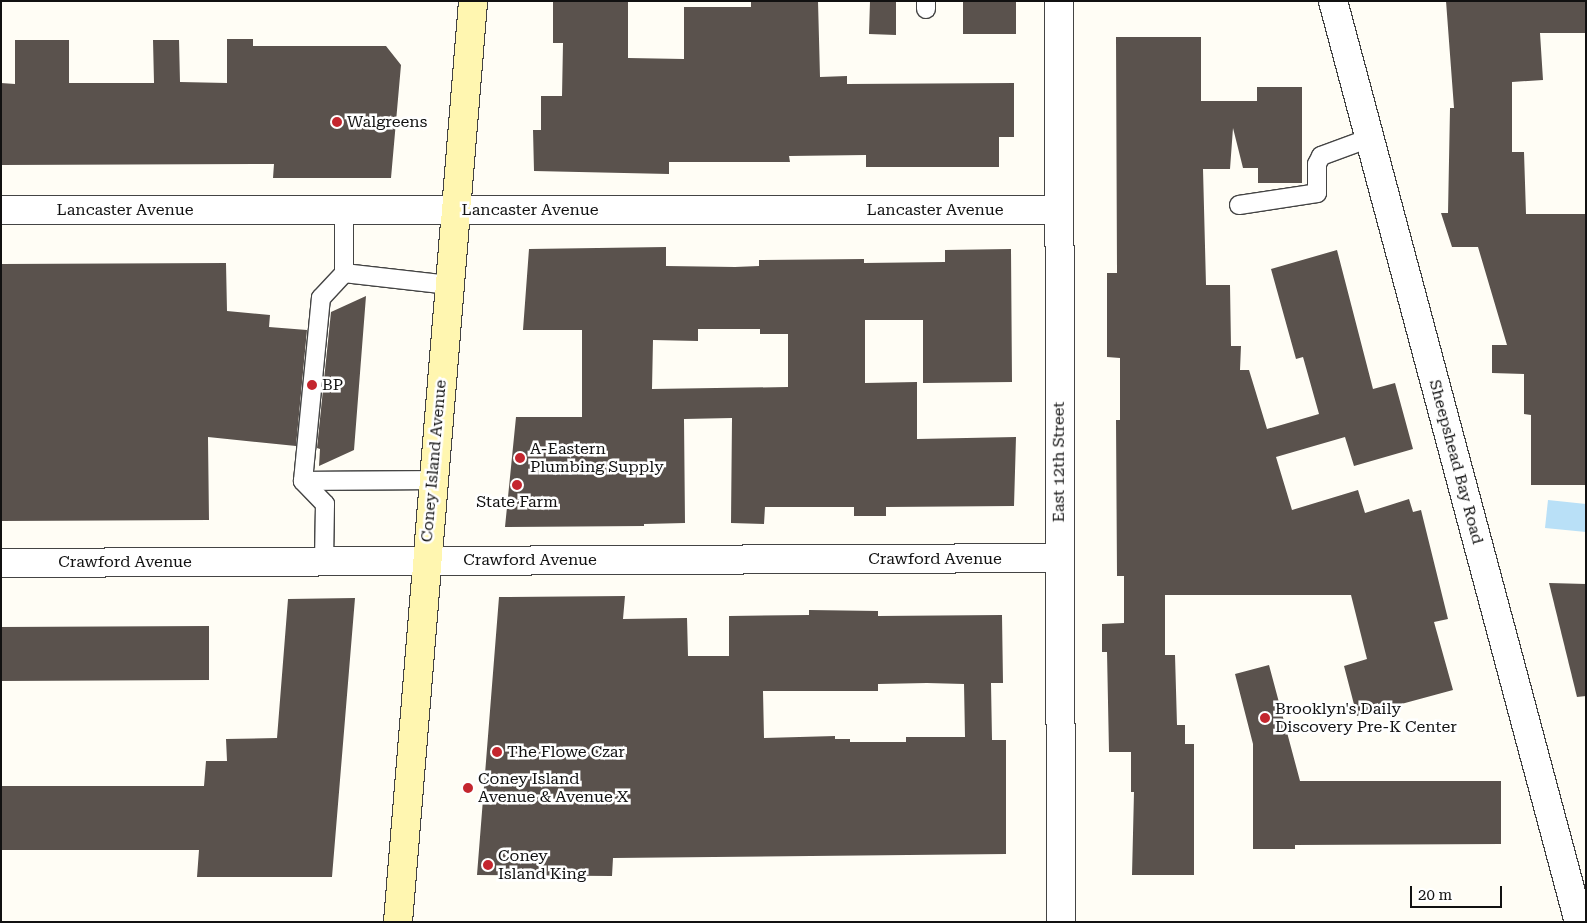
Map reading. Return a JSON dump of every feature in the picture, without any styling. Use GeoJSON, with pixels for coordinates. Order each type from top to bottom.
{"type":"FeatureCollection","features":[{"type":"Feature","properties":{"kind":"main road","name":"Coney Island Avenue"},"geometry":{"type":"LineString","coordinates":[[398,922],[473,1]]}},
{"type":"Feature","properties":{"kind":"street","name":"East 12th Street"},"geometry":{"type":"LineString","coordinates":[[1059,1],[1061,922]]}},
{"type":"Feature","properties":{"kind":"street","name":"Sheepshead Bay Road"},"geometry":{"type":"LineString","coordinates":[[1333,1],[1580,922]]}},
{"type":"Feature","properties":{"kind":"street","name":"Lancaster Avenue"},"geometry":{"type":"LineString","coordinates":[[1,210],[1058,210]]}},
{"type":"Feature","properties":{"kind":"street","name":"Crawford Avenue"},"geometry":{"type":"LineString","coordinates":[[1,563],[1060,558]]}},
{"type":"Feature","properties":{"kind":"lane"},"geometry":{"type":"LineString","coordinates":[[1239,205],[1317,193],[1317,164],[1321,156],[1370,138]]}},
{"type":"Feature","properties":{"kind":"lane"},"geometry":{"type":"LineString","coordinates":[[324,561],[325,504],[303,481],[321,298],[344,273],[344,210]]}},
{"type":"Feature","properties":{"kind":"lane"},"geometry":{"type":"LineString","coordinates":[[344,273],[449,285]]}},
{"type":"Feature","properties":{"kind":"lane"},"geometry":{"type":"LineString","coordinates":[[303,481],[433,480]]}},
{"type":"Feature","properties":{"kind":"water"},"geometry":{"type":"Polygon","coordinates":[[[1548,500],[1586,504],[1586,532],[1545,528],[1548,500]]]}},
{"type":"Feature","properties":{"kind":"building"},"geometry":{"type":"Polygon","coordinates":[[[553,1],[628,1],[628,58],[684,59],[684,7],[751,7],[751,1],[818,1],[820,77],[847,76],[847,84],[1014,83],[1014,137],[999,137],[999,167],[866,167],[866,155],[789,156],[790,162],[669,162],[669,174],[534,171],[533,130],[541,130],[541,96],[562,96],[563,43],[553,43],[553,1]]]}},
{"type":"Feature","properties":{"kind":"building"},"geometry":{"type":"Polygon","coordinates":[[[870,1],[896,1],[896,35],[869,34],[870,1]]]}},
{"type":"Feature","properties":{"kind":"building"},"geometry":{"type":"Polygon","coordinates":[[[963,1],[1016,1],[1016,34],[963,34],[963,1]]]}},
{"type":"Feature","properties":{"kind":"building"},"geometry":{"type":"Polygon","coordinates":[[[1446,1],[1586,1],[1586,33],[1540,33],[1543,80],[1512,82],[1512,152],[1524,152],[1526,214],[1586,214],[1586,485],[1531,485],[1531,415],[1524,414],[1524,374],[1492,373],[1492,345],[1507,345],[1478,247],[1452,247],[1441,213],[1448,213],[1450,108],[1454,108],[1446,1]]]}},
{"type":"Feature","properties":{"kind":"building"},"geometry":{"type":"Polygon","coordinates":[[[1116,37],[1201,37],[1201,101],[1257,101],[1257,87],[1302,87],[1302,183],[1258,183],[1258,168],[1243,168],[1233,128],[1230,169],[1203,169],[1206,285],[1230,285],[1231,346],[1241,346],[1240,370],[1249,370],[1267,429],[1319,414],[1303,357],[1296,359],[1271,269],[1337,250],[1373,389],[1395,383],[1413,449],[1354,466],[1345,437],[1276,457],[1292,510],[1358,490],[1365,513],[1409,499],[1413,512],[1421,510],[1448,619],[1434,622],[1453,690],[1357,716],[1344,666],[1367,659],[1351,595],[1165,595],[1165,655],[1175,655],[1177,725],[1185,725],[1185,744],[1194,744],[1194,875],[1132,875],[1134,792],[1131,792],[1131,752],[1109,752],[1107,652],[1102,652],[1102,624],[1124,623],[1124,576],[1117,576],[1116,420],[1120,420],[1120,358],[1107,357],[1107,273],[1117,273],[1116,37]]]}},
{"type":"Feature","properties":{"kind":"building"},"geometry":{"type":"Polygon","coordinates":[[[227,39],[253,39],[253,46],[386,46],[401,65],[391,178],[273,178],[274,164],[1,165],[1,83],[15,84],[15,40],[69,40],[69,83],[154,83],[153,40],[179,40],[180,82],[227,83],[227,39]]]}},
{"type":"Feature","properties":{"kind":"building"},"geometry":{"type":"Polygon","coordinates":[[[666,247],[666,266],[735,267],[759,266],[759,260],[864,259],[864,263],[945,262],[945,250],[1011,249],[1012,382],[923,383],[923,320],[865,320],[865,383],[917,382],[917,439],[1016,437],[1014,506],[886,507],[886,516],[854,516],[854,507],[765,507],[764,524],[731,523],[732,418],[684,419],[685,523],[644,524],[644,526],[505,527],[516,417],[582,417],[582,330],[523,330],[529,249],[666,247]],[[698,329],[698,341],[653,340],[652,389],[788,387],[788,334],[760,334],[760,329],[698,329]]]}},
{"type":"Feature","properties":{"kind":"building"},"geometry":{"type":"Polygon","coordinates":[[[226,263],[227,311],[270,315],[269,327],[307,330],[296,446],[208,437],[209,520],[1,521],[1,264],[226,263]]]}},
{"type":"Feature","properties":{"kind":"building"},"geometry":{"type":"Polygon","coordinates":[[[366,296],[354,450],[319,466],[320,449],[317,448],[331,312],[366,296]]]}},
{"type":"Feature","properties":{"kind":"building"},"geometry":{"type":"Polygon","coordinates":[[[1549,583],[1586,584],[1586,696],[1577,697],[1549,583]]]}},
{"type":"Feature","properties":{"kind":"building"},"geometry":{"type":"Polygon","coordinates":[[[625,596],[623,619],[687,618],[688,656],[729,656],[729,616],[809,615],[809,610],[878,611],[878,616],[1002,615],[1003,683],[991,683],[992,740],[1006,740],[1006,854],[613,858],[612,876],[477,875],[499,597],[625,596]],[[878,684],[878,691],[763,691],[764,738],[835,736],[835,739],[850,739],[850,742],[906,742],[906,737],[965,737],[964,684],[878,684]]]}},
{"type":"Feature","properties":{"kind":"building"},"geometry":{"type":"Polygon","coordinates":[[[355,598],[332,877],[197,877],[199,850],[1,850],[1,786],[204,786],[206,761],[227,761],[226,739],[277,738],[288,599],[355,598]]]}},
{"type":"Feature","properties":{"kind":"building"},"geometry":{"type":"Polygon","coordinates":[[[209,626],[209,680],[1,681],[1,627],[209,626]]]}},
{"type":"Feature","properties":{"kind":"building"},"geometry":{"type":"Polygon","coordinates":[[[1269,665],[1300,781],[1501,781],[1501,844],[1295,845],[1295,849],[1253,849],[1253,744],[1235,674],[1269,665]]]}},
{"type":"Feature","properties":{"kind":"place","name":"Walgreens"},"geometry":{"type":"Point","coordinates":[337,122]}},
{"type":"Feature","properties":{"kind":"place","name":"BP"},"geometry":{"type":"Point","coordinates":[312,385]}},
{"type":"Feature","properties":{"kind":"place","name":"A-Eastern Plumbing Supply"},"geometry":{"type":"Point","coordinates":[520,458]}},
{"type":"Feature","properties":{"kind":"place","name":"State Farm"},"geometry":{"type":"Point","coordinates":[517,485]}},
{"type":"Feature","properties":{"kind":"place","name":"Brooklyn's Daily Discovery Pre-K Center"},"geometry":{"type":"Point","coordinates":[1265,718]}},
{"type":"Feature","properties":{"kind":"place","name":"The Flowe Czar"},"geometry":{"type":"Point","coordinates":[497,752]}},
{"type":"Feature","properties":{"kind":"place","name":"Coney Island Avenue & Avenue X"},"geometry":{"type":"Point","coordinates":[468,788]}},
{"type":"Feature","properties":{"kind":"place","name":"Coney Island King"},"geometry":{"type":"Point","coordinates":[488,865]}}]}
